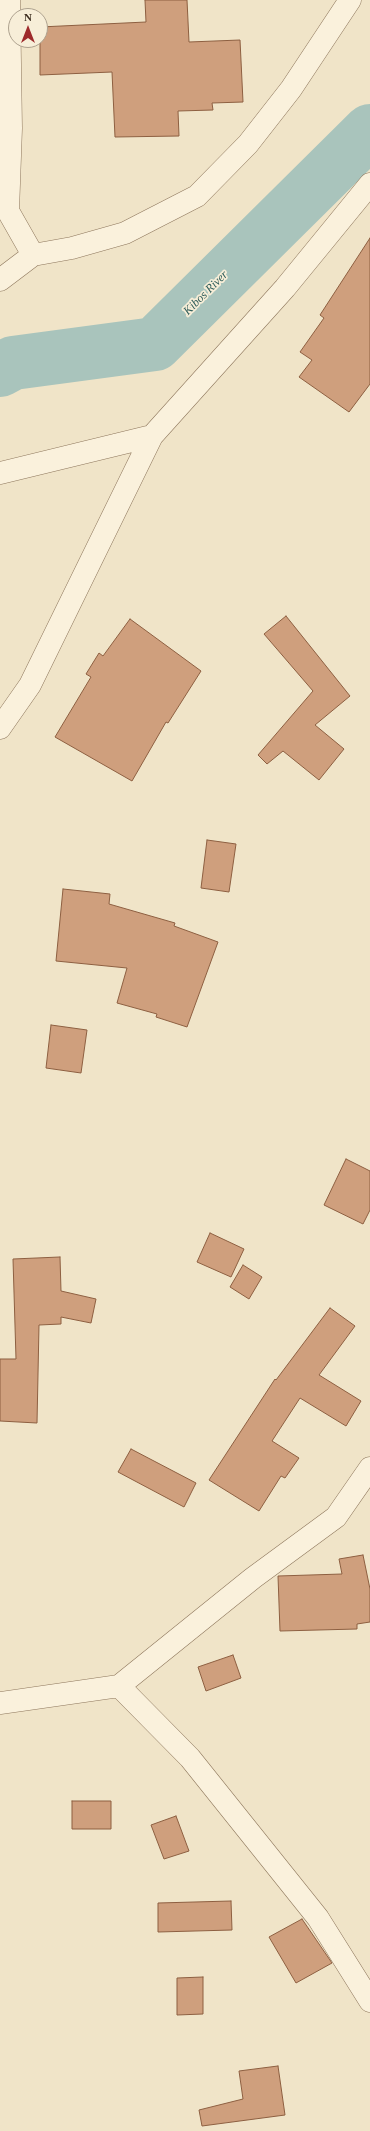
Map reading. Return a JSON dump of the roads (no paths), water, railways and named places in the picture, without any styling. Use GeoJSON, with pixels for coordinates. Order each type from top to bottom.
{"type":"FeatureCollection","features":[{"type":"Feature","properties":{"kind":"street"},"geometry":{"type":"LineString","coordinates":[[9,0],[11,128],[8,211],[33,255]]}},
{"type":"Feature","properties":{"kind":"street"},"geometry":{"type":"LineString","coordinates":[[0,280],[33,255],[72,248],[125,233],[197,196],[253,138],[291,89],[350,0]]}},
{"type":"Feature","properties":{"kind":"street"},"geometry":{"type":"LineString","coordinates":[[0,728],[30,685],[152,436],[285,288],[370,184]]}},
{"type":"Feature","properties":{"kind":"street"},"geometry":{"type":"LineString","coordinates":[[0,473],[152,436]]}},
{"type":"Feature","properties":{"kind":"street"},"geometry":{"type":"LineString","coordinates":[[0,1703],[119,1686],[253,1578],[336,1517],[370,1468]]}},
{"type":"Feature","properties":{"kind":"street"},"geometry":{"type":"LineString","coordinates":[[119,1686],[190,1758],[318,1918],[370,2001]]}},
{"type":"Feature","properties":{"kind":"waterway","name":"Kibos River"},"geometry":{"type":"LineString","coordinates":[[0,370],[13,363],[155,344],[370,131]]}}]}
